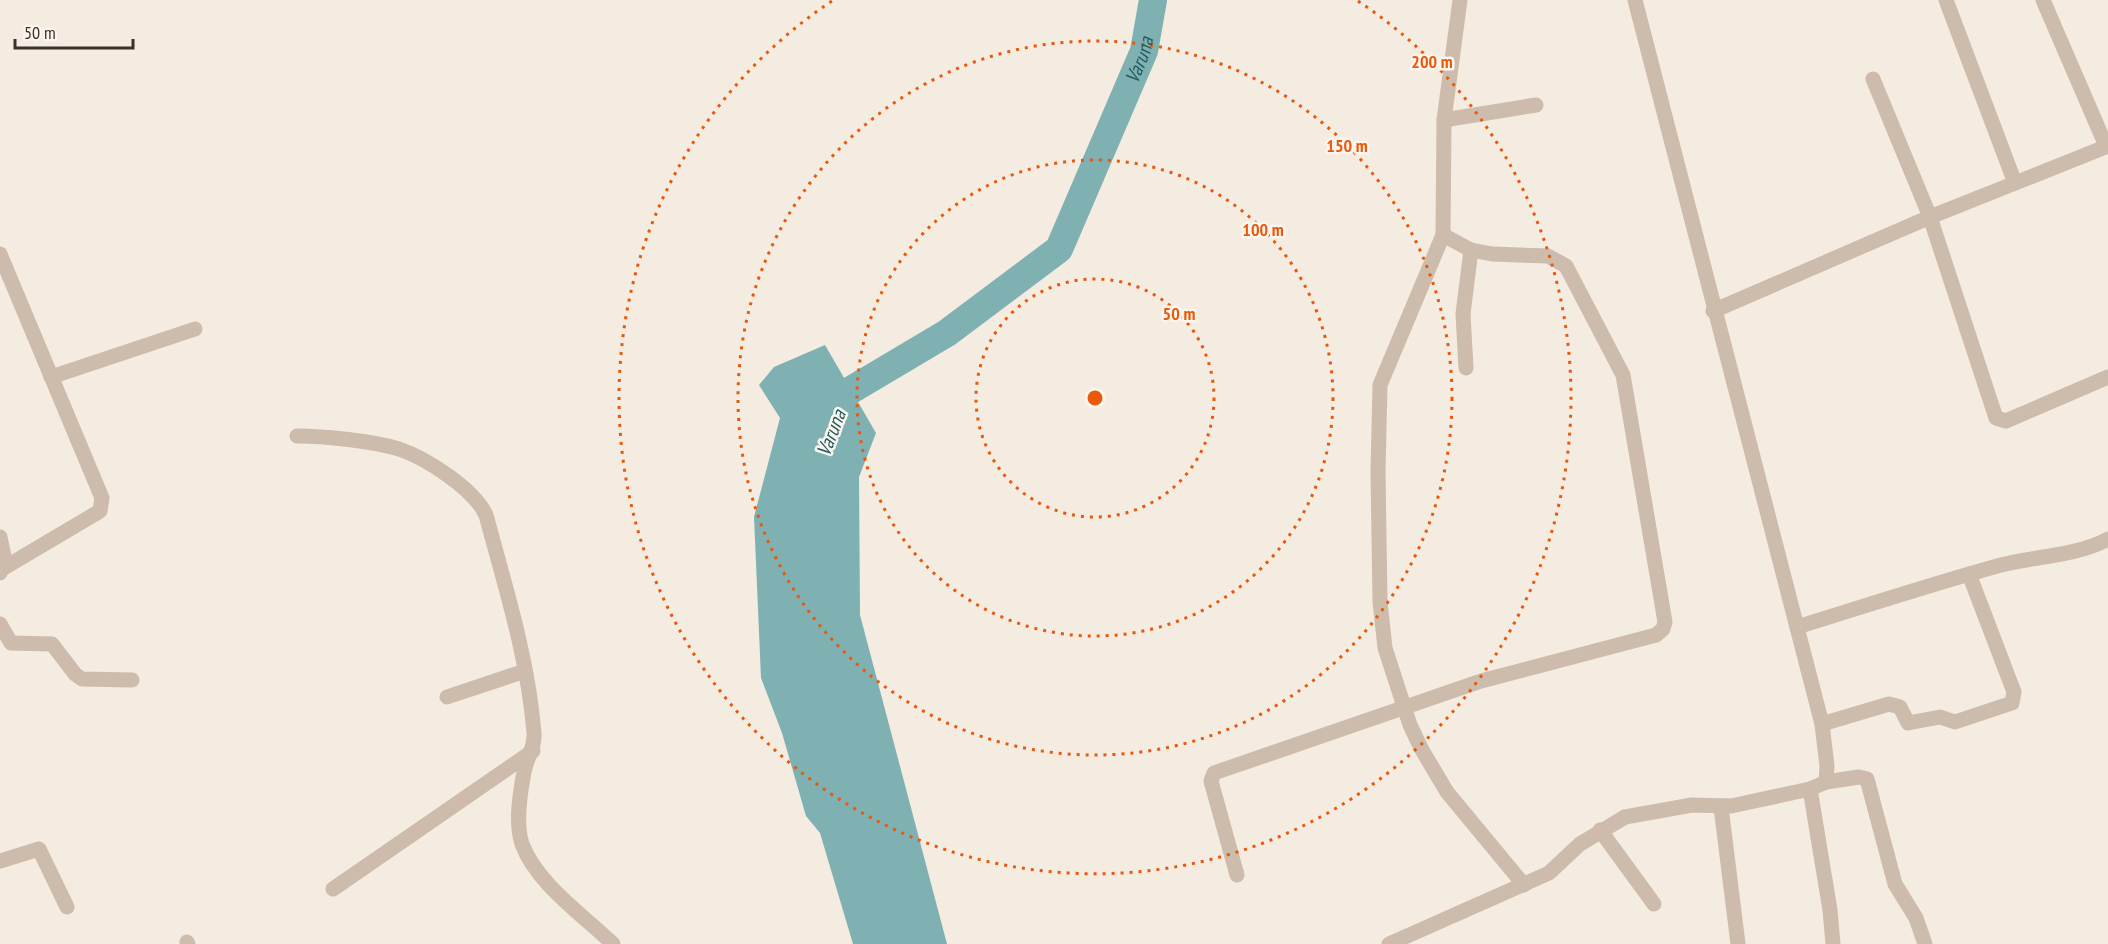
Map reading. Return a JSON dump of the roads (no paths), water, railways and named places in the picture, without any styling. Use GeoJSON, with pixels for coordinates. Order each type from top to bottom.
{"type":"FeatureCollection","features":[{"type":"Feature","properties":{"kind":"street"},"geometry":{"type":"LineString","coordinates":[[1460,0],[1444,120],[1443,235],[1380,385],[1378,471],[1380,602],[1385,648],[1404,706],[1422,750],[1447,792],[1524,885]]}},
{"type":"Feature","properties":{"kind":"street"},"geometry":{"type":"LineString","coordinates":[[1635,0],[1713,311],[1766,502],[1822,724],[1827,766],[1826,782]]}},
{"type":"Feature","properties":{"kind":"street"},"geometry":{"type":"LineString","coordinates":[[1946,0],[2014,183]]}},
{"type":"Feature","properties":{"kind":"street"},"geometry":{"type":"LineString","coordinates":[[1713,311],[1930,217],[2107,146],[2043,0]]}},
{"type":"Feature","properties":{"kind":"street"},"geometry":{"type":"LineString","coordinates":[[1873,79],[1930,217],[1996,418],[2006,421],[2108,377]]}},
{"type":"Feature","properties":{"kind":"street"},"geometry":{"type":"LineString","coordinates":[[1444,120],[1536,105]]}},
{"type":"Feature","properties":{"kind":"street"},"geometry":{"type":"LineString","coordinates":[[1237,875],[1211,781],[1214,773],[1481,681],[1656,635],[1663,629],[1665,622],[1623,375],[1566,266],[1548,256],[1492,254],[1471,250],[1443,235]]}},
{"type":"Feature","properties":{"kind":"street"},"geometry":{"type":"LineString","coordinates":[[1466,368],[1463,314],[1471,250]]}},
{"type":"Feature","properties":{"kind":"street"},"geometry":{"type":"LineString","coordinates":[[0,255],[103,505],[100,511],[1,571]]}},
{"type":"Feature","properties":{"kind":"street"},"geometry":{"type":"LineString","coordinates":[[51,377],[195,329]]}},
{"type":"Feature","properties":{"kind":"street"},"geometry":{"type":"LineString","coordinates":[[297,436],[313,436],[399,449],[464,488],[479,501],[486,515],[517,631],[534,734],[533,751],[525,769],[519,818],[522,842],[531,862],[548,882],[614,944]]}},
{"type":"Feature","properties":{"kind":"street"},"geometry":{"type":"LineString","coordinates":[[0,537],[4,556],[1,571]]}},
{"type":"Feature","properties":{"kind":"street"},"geometry":{"type":"LineString","coordinates":[[1797,627],[1969,574],[2083,549],[2108,538]]}},
{"type":"Feature","properties":{"kind":"street"},"geometry":{"type":"LineString","coordinates":[[1822,724],[1889,704],[1900,707],[1908,723],[1940,717],[1955,722],[2012,703],[2014,692],[1969,574]]}},
{"type":"Feature","properties":{"kind":"street"},"geometry":{"type":"LineString","coordinates":[[0,624],[6,646],[52,644],[75,674],[82,679],[132,680]]}},
{"type":"Feature","properties":{"kind":"street"},"geometry":{"type":"LineString","coordinates":[[447,697],[525,671]]}},
{"type":"Feature","properties":{"kind":"street"},"geometry":{"type":"LineString","coordinates":[[333,889],[533,751]]}},
{"type":"Feature","properties":{"kind":"street"},"geometry":{"type":"LineString","coordinates":[[1389,944],[1549,873],[1580,844],[1599,830],[1625,817],[1692,805],[1721,807],[1810,789],[1826,782],[1859,777],[1868,779],[1895,884],[1916,918],[1925,944]]}},
{"type":"Feature","properties":{"kind":"street"},"geometry":{"type":"LineString","coordinates":[[1810,789],[1830,910],[1833,944]]}},
{"type":"Feature","properties":{"kind":"street"},"geometry":{"type":"LineString","coordinates":[[1721,807],[1738,944]]}},
{"type":"Feature","properties":{"kind":"street"},"geometry":{"type":"LineString","coordinates":[[1599,830],[1654,904]]}},
{"type":"Feature","properties":{"kind":"street"},"geometry":{"type":"LineString","coordinates":[[0,861],[39,849],[67,907]]}},
{"type":"Feature","properties":{"kind":"water"},"geometry":{"type":"Polygon","coordinates":[[[825,345],[876,433],[859,477],[860,615],[947,944],[853,944],[820,833],[806,816],[782,733],[761,678],[754,517],[780,418],[759,385],[774,367],[825,345]]]}},
{"type":"Feature","properties":{"kind":"waterway","name":"Varuna"},"geometry":{"type":"LineString","coordinates":[[835,422],[846,393],[947,333],[1059,249],[1144,51],[1153,0]]}}]}
